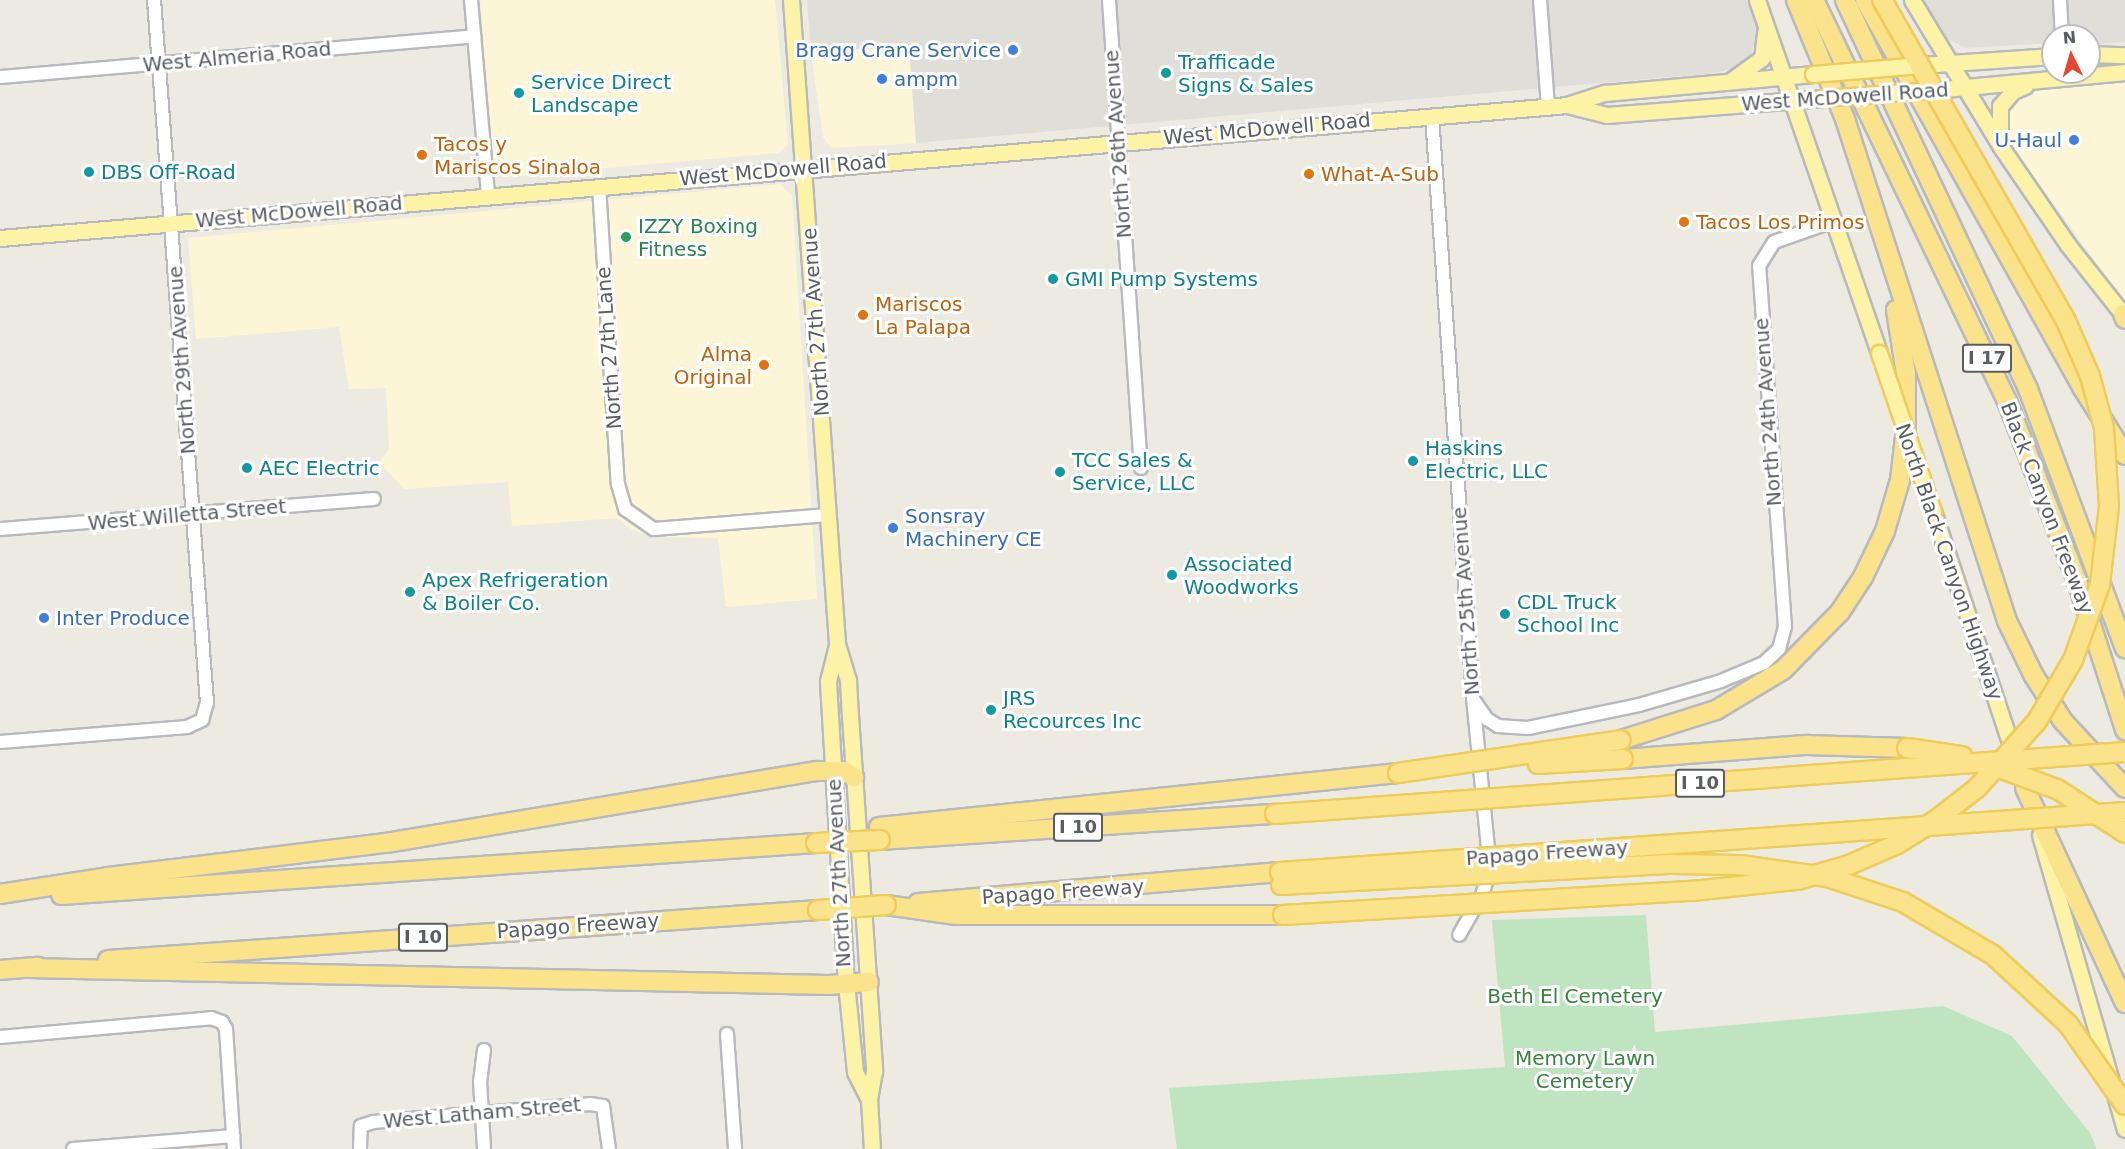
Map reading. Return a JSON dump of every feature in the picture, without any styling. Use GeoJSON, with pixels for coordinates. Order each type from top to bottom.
{"type":"FeatureCollection","features":[{"type":"Feature","properties":{"kind":"highway"},"geometry":{"type":"LineString","coordinates":[[1796,0],[1845,119],[2007,621],[2045,694],[2105,770],[2125,788]]}},
{"type":"Feature","properties":{"kind":"highway","name":"Black Canyon Freeway"},"geometry":{"type":"LineString","coordinates":[[1814,0],[2007,401],[2070,561],[2125,730]]}},
{"type":"Feature","properties":{"kind":"highway"},"geometry":{"type":"LineString","coordinates":[[1835,0],[1966,272],[1981,301],[1991,307]]}},
{"type":"Feature","properties":{"kind":"highway","name":"Black Canyon Freeway"},"geometry":{"type":"LineString","coordinates":[[1845,0],[1991,307],[2057,460],[2125,648]]}},
{"type":"Feature","properties":{"kind":"highway"},"geometry":{"type":"LineString","coordinates":[[1865,0],[2082,387],[2125,455]]}},
{"type":"Feature","properties":{"kind":"highway"},"geometry":{"type":"LineString","coordinates":[[886,905],[956,915],[1283,915],[1692,891],[1797,880],[1849,865],[1897,844],[1936,820],[1977,788],[2037,721],[2073,660],[2100,584],[2109,506],[2104,428],[2090,376],[2066,321],[1882,0]]}},
{"type":"Feature","properties":{"kind":"highway"},"geometry":{"type":"LineString","coordinates":[[1398,773],[1621,740],[1716,710],[1783,670],[1840,612],[1863,577],[1891,511],[1900,480],[1906,428],[1906,374],[1882,238]]}},
{"type":"Feature","properties":{"kind":"highway"},"geometry":{"type":"LineString","coordinates":[[880,833],[1273,784],[1398,773],[1807,746],[1907,748],[1966,757],[2031,777],[2092,808],[2125,832]]}},
{"type":"Feature","properties":{"kind":"highway","name":"I 10"},"geometry":{"type":"LineString","coordinates":[[0,899],[640,854],[880,833],[1275,814],[2125,752]]}},
{"type":"Feature","properties":{"kind":"highway"},"geometry":{"type":"LineString","coordinates":[[0,894],[108,877],[386,843],[833,769],[854,777]]}},
{"type":"Feature","properties":{"kind":"highway"},"geometry":{"type":"LineString","coordinates":[[2025,788],[2125,1003]]}},
{"type":"Feature","properties":{"kind":"highway","name":"Papago Freeway"},"geometry":{"type":"LineString","coordinates":[[0,970],[197,952],[1280,878],[2125,812]]}},
{"type":"Feature","properties":{"kind":"highway"},"geometry":{"type":"LineString","coordinates":[[1280,878],[1672,864],[1740,865],[1827,877],[1902,902],[1993,955],[2068,1024],[2125,1105]]}},
{"type":"Feature","properties":{"kind":"highway"},"geometry":{"type":"LineString","coordinates":[[28,968],[846,984],[869,982]]}},
{"type":"Feature","properties":{"kind":"main road","name":"North 27th Avenue"},"geometry":{"type":"LineString","coordinates":[[791,0],[806,168],[837,644],[848,680],[874,1071],[869,1099],[872,1149]]}},
{"type":"Feature","properties":{"kind":"main road","name":"North Black Canyon Highway"},"geometry":{"type":"LineString","coordinates":[[1757,0],[1933,511],[2025,788],[2125,1129]]}},
{"type":"Feature","properties":{"kind":"main road"},"geometry":{"type":"LineString","coordinates":[[1912,0],[2001,147],[2068,245],[2124,317]]}},
{"type":"Feature","properties":{"kind":"main road"},"geometry":{"type":"LineString","coordinates":[[1729,82],[1762,58],[1765,20]]}},
{"type":"Feature","properties":{"kind":"main road"},"geometry":{"type":"LineString","coordinates":[[2101,54],[2125,55]]}},
{"type":"Feature","properties":{"kind":"main road","name":"West McDowell Road"},"geometry":{"type":"LineString","coordinates":[[0,238],[1567,105],[1605,93],[2041,57]]}},
{"type":"Feature","properties":{"kind":"main road","name":"West McDowell Road"},"geometry":{"type":"LineString","coordinates":[[1567,105],[1607,115],[1966,88],[2125,72]]}},
{"type":"Feature","properties":{"kind":"main road"},"geometry":{"type":"LineString","coordinates":[[2001,147],[1998,120],[2003,101],[2013,91],[2035,81]]}},
{"type":"Feature","properties":{"kind":"main road","name":"North 27th Avenue"},"geometry":{"type":"LineString","coordinates":[[837,644],[828,682],[846,984],[855,1072],[869,1099]]}},
{"type":"Feature","properties":{"kind":"street","name":"North 29th Avenue"},"geometry":{"type":"LineString","coordinates":[[0,742],[187,727],[202,720],[207,703],[154,0]]}},
{"type":"Feature","properties":{"kind":"street"},"geometry":{"type":"LineString","coordinates":[[471,0],[488,195]]}},
{"type":"Feature","properties":{"kind":"street","name":"North 26th Avenue"},"geometry":{"type":"LineString","coordinates":[[1109,0],[1140,468]]}},
{"type":"Feature","properties":{"kind":"street"},"geometry":{"type":"LineString","coordinates":[[1540,0],[1548,106]]}},
{"type":"Feature","properties":{"kind":"street"},"geometry":{"type":"LineString","coordinates":[[2060,0],[2061,24]]}},
{"type":"Feature","properties":{"kind":"street","name":"West Almeria Road"},"geometry":{"type":"LineString","coordinates":[[0,77],[474,36]]}},
{"type":"Feature","properties":{"kind":"street","name":"North 25th Avenue"},"geometry":{"type":"LineString","coordinates":[[1432,116],[1473,698],[1490,868],[1483,893],[1459,935]]}},
{"type":"Feature","properties":{"kind":"street","name":"North 27th Lane"},"geometry":{"type":"LineString","coordinates":[[599,186],[618,484],[625,509],[654,529],[828,515]]}},
{"type":"Feature","properties":{"kind":"street","name":"North 24th Avenue"},"geometry":{"type":"LineString","coordinates":[[1473,698],[1487,719],[1498,726],[1528,729],[1639,705],[1721,681],[1764,663],[1779,649],[1785,627],[1758,276],[1761,257],[1774,242],[1834,221]]}},
{"type":"Feature","properties":{"kind":"street","name":"West Willetta Street"},"geometry":{"type":"LineString","coordinates":[[0,529],[374,499]]}},
{"type":"Feature","properties":{"kind":"street"},"geometry":{"type":"LineString","coordinates":[[0,1037],[211,1018],[222,1022],[226,1029],[234,1143],[73,1149]]}},
{"type":"Feature","properties":{"kind":"street"},"geometry":{"type":"LineString","coordinates":[[727,1034],[735,1149]]}},
{"type":"Feature","properties":{"kind":"street"},"geometry":{"type":"LineString","coordinates":[[484,1050],[481,1113],[484,1149]]}},
{"type":"Feature","properties":{"kind":"street","name":"West Latham Street"},"geometry":{"type":"LineString","coordinates":[[360,1149],[361,1126],[590,1104],[603,1106],[609,1149]]}},
{"type":"Feature","properties":{"kind":"shaded area"},"geometry":{"type":"Polygon","coordinates":[[[480,0],[775,0],[788,145],[778,153],[503,177],[494,165],[480,0]]]}},
{"type":"Feature","properties":{"kind":"shaded area"},"geometry":{"type":"Polygon","coordinates":[[[807,0],[1748,0],[1759,33],[1749,59],[1740,67],[1715,73],[916,143],[909,46],[811,53],[807,0]]]}},
{"type":"Feature","properties":{"kind":"shaded area"},"geometry":{"type":"Polygon","coordinates":[[[1923,0],[2125,0],[2125,42],[2101,44],[2101,24],[2041,24],[2041,44],[1966,48],[1945,38],[1923,0]]]}},
{"type":"Feature","properties":{"kind":"shaded area"},"geometry":{"type":"Polygon","coordinates":[[[909,45],[916,143],[831,148],[823,137],[811,53],[909,45]]]}},
{"type":"Feature","properties":{"kind":"shaded area"},"geometry":{"type":"Polygon","coordinates":[[[2125,78],[2125,303],[2006,137],[2007,109],[2023,92],[2081,84],[2101,84],[2101,81],[2125,78]]]}},
{"type":"Feature","properties":{"kind":"shaded area"},"geometry":{"type":"Polygon","coordinates":[[[780,184],[792,196],[817,599],[726,607],[718,538],[651,537],[631,529],[617,518],[512,526],[508,482],[404,489],[379,462],[389,450],[386,388],[349,389],[339,327],[196,339],[188,238],[780,184]]]}},
{"type":"Feature","properties":{"kind":"green space","name":"Memory Lawn Cemetery"},"geometry":{"type":"Polygon","coordinates":[[[1646,915],[1655,1032],[1943,1006],[2012,1036],[2090,1133],[2097,1149],[1177,1149],[1169,1088],[1505,1067],[1492,920],[1646,915]]]}},
{"type":"Feature","properties":{"kind":"place","name":"Bragg Crane Service"},"geometry":{"type":"Point","coordinates":[1013,50]}},
{"type":"Feature","properties":{"kind":"place","name":"Trafficade Signs & Sales"},"geometry":{"type":"Point","coordinates":[1166,73]}},
{"type":"Feature","properties":{"kind":"place","name":"ampm"},"geometry":{"type":"Point","coordinates":[882,79]}},
{"type":"Feature","properties":{"kind":"place","name":"Service Direct Landscape"},"geometry":{"type":"Point","coordinates":[519,93]}},
{"type":"Feature","properties":{"kind":"place","name":"U-Haul"},"geometry":{"type":"Point","coordinates":[2074,140]}},
{"type":"Feature","properties":{"kind":"place","name":"Tacos y Mariscos Sinaloa"},"geometry":{"type":"Point","coordinates":[422,155]}},
{"type":"Feature","properties":{"kind":"place","name":"DBS Off-Road"},"geometry":{"type":"Point","coordinates":[89,172]}},
{"type":"Feature","properties":{"kind":"place","name":"What-A-Sub"},"geometry":{"type":"Point","coordinates":[1309,174]}},
{"type":"Feature","properties":{"kind":"place","name":"Tacos Los Primos"},"geometry":{"type":"Point","coordinates":[1684,222]}},
{"type":"Feature","properties":{"kind":"place","name":"IZZY Boxing Fitness"},"geometry":{"type":"Point","coordinates":[626,237]}},
{"type":"Feature","properties":{"kind":"place","name":"GMI Pump Systems"},"geometry":{"type":"Point","coordinates":[1053,279]}},
{"type":"Feature","properties":{"kind":"place","name":"Mariscos La Palapa"},"geometry":{"type":"Point","coordinates":[863,315]}},
{"type":"Feature","properties":{"kind":"place","name":"Alma Original"},"geometry":{"type":"Point","coordinates":[764,365]}},
{"type":"Feature","properties":{"kind":"place","name":"Haskins Electric, LLC"},"geometry":{"type":"Point","coordinates":[1413,461]}},
{"type":"Feature","properties":{"kind":"place","name":"AEC Electric"},"geometry":{"type":"Point","coordinates":[247,468]}},
{"type":"Feature","properties":{"kind":"place","name":"TCC Sales & Service, LLC"},"geometry":{"type":"Point","coordinates":[1060,472]}},
{"type":"Feature","properties":{"kind":"place","name":"Sonsray Machinery CE"},"geometry":{"type":"Point","coordinates":[893,528]}},
{"type":"Feature","properties":{"kind":"place","name":"Associated Woodworks"},"geometry":{"type":"Point","coordinates":[1172,575]}},
{"type":"Feature","properties":{"kind":"place","name":"Apex Refrigeration & Boiler Co."},"geometry":{"type":"Point","coordinates":[410,592]}},
{"type":"Feature","properties":{"kind":"place","name":"CDL Truck School Inc"},"geometry":{"type":"Point","coordinates":[1505,614]}},
{"type":"Feature","properties":{"kind":"place","name":"Inter Produce"},"geometry":{"type":"Point","coordinates":[44,618]}},
{"type":"Feature","properties":{"kind":"place","name":"JRS Recources Inc"},"geometry":{"type":"Point","coordinates":[991,710]}},
{"type":"Feature","properties":{"kind":"park label","name":"Beth El Cemetery"},"geometry":{"type":"Point","coordinates":[1575,996]}}]}
